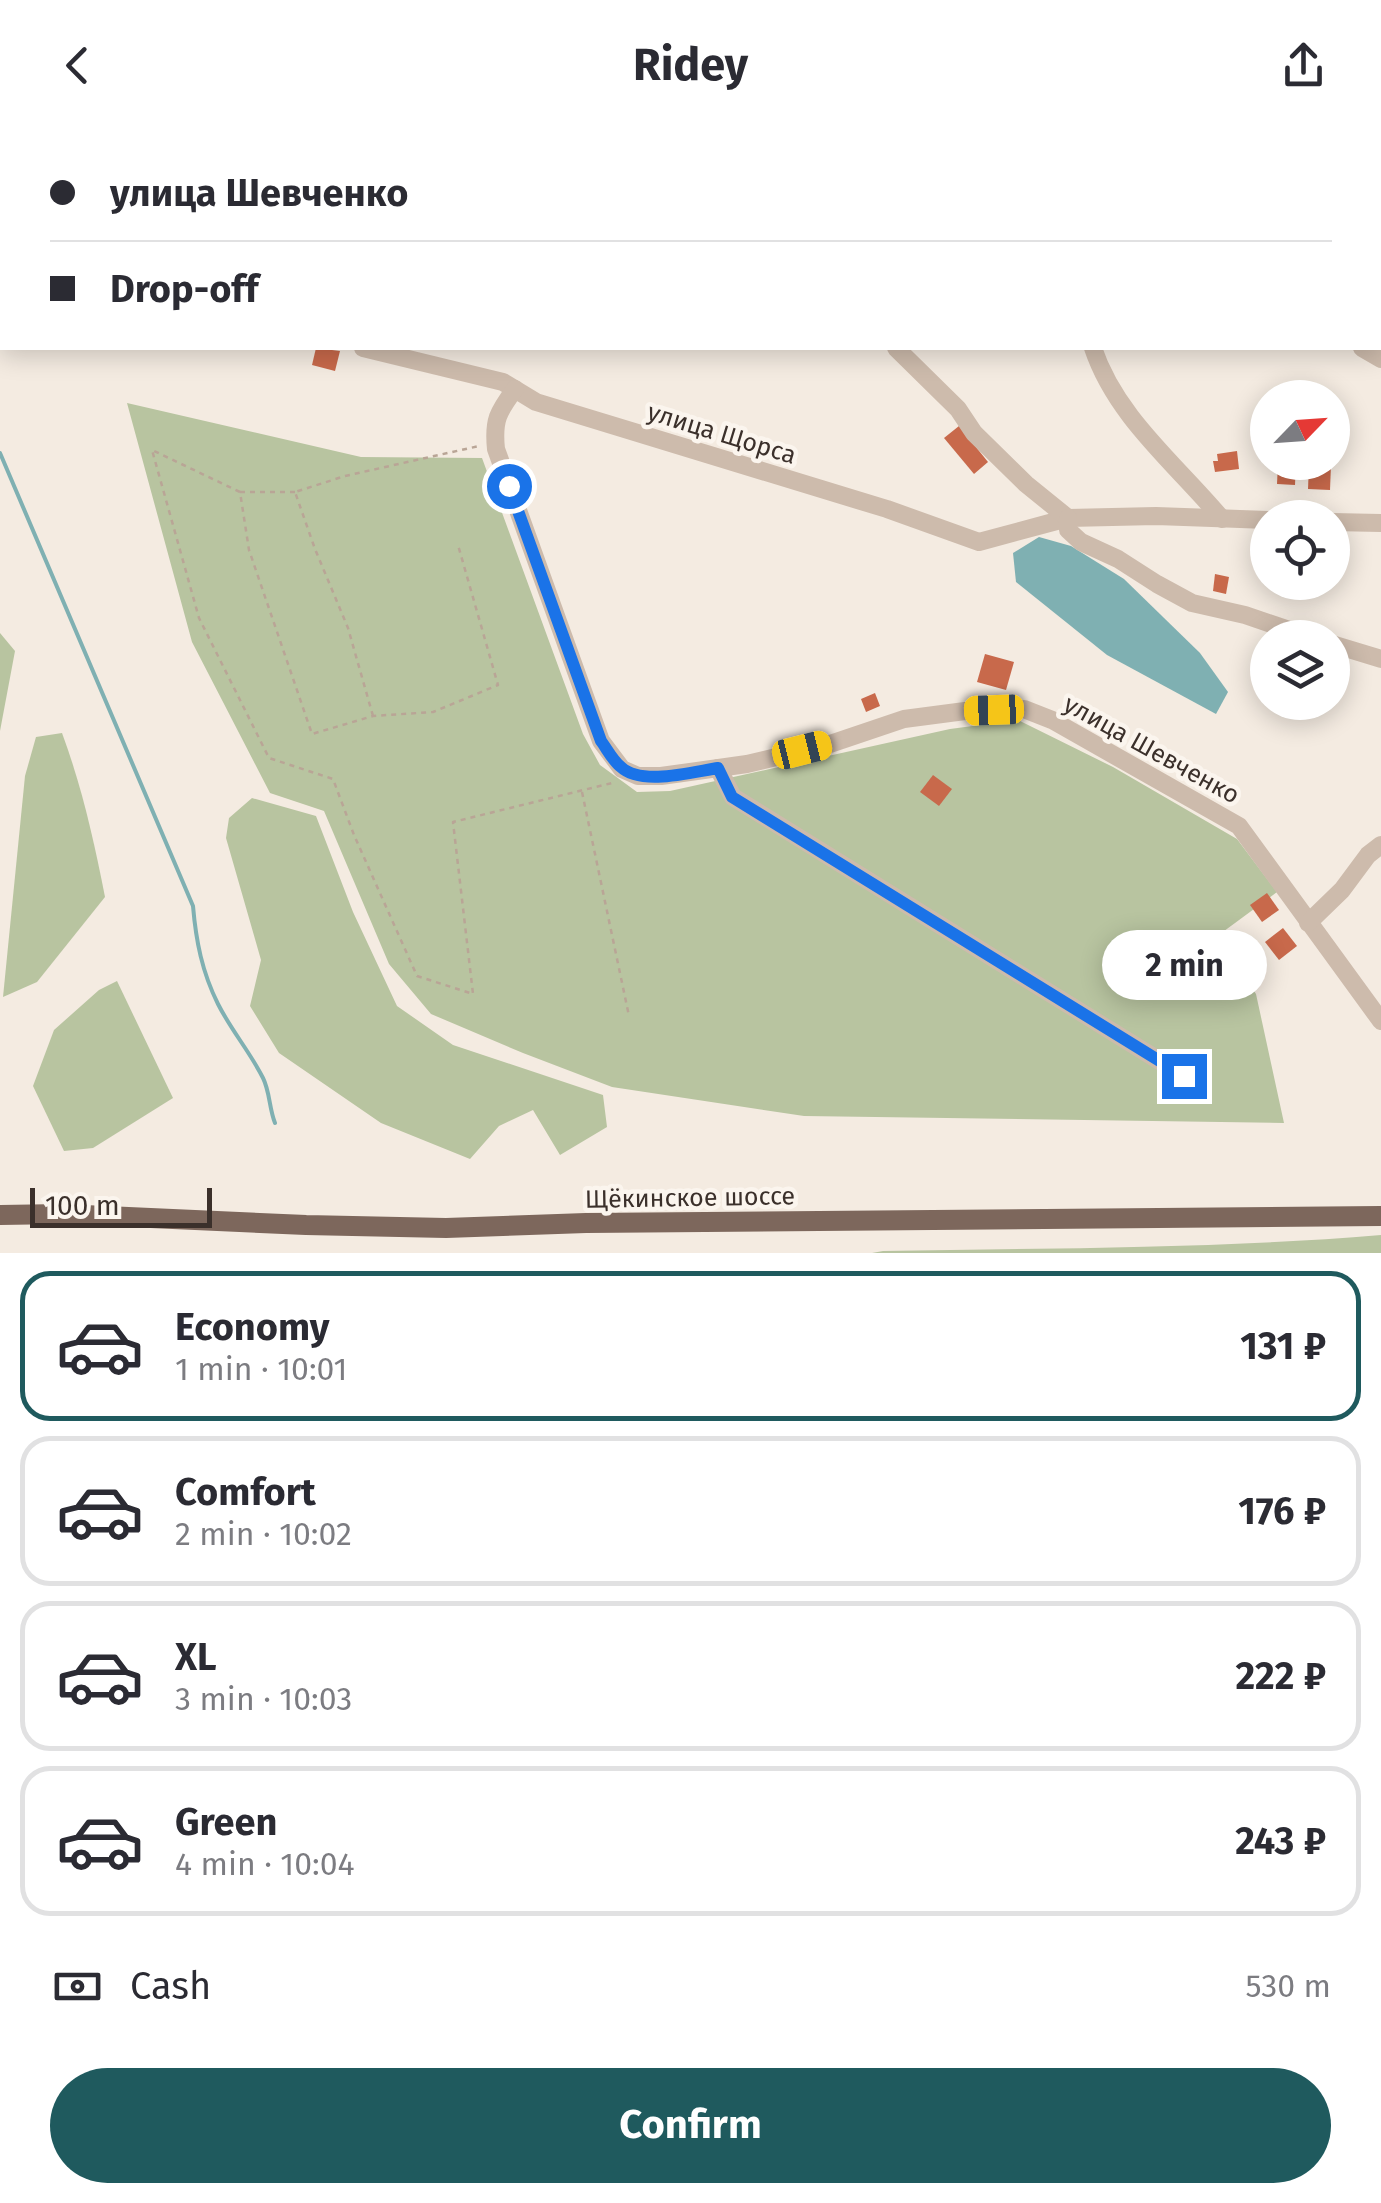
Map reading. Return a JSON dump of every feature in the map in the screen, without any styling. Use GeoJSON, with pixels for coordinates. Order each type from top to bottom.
{"type":"FeatureCollection","features":[{"type":"Feature","properties":{"kind":"main road","name":"Щёкинское шоссе"},"geometry":{"type":"LineString","coordinates":[[0,1215],[446,1228],[586,1223],[1381,1216]]}},
{"type":"Feature","properties":{"kind":"street","name":"улица Щорса"},"geometry":{"type":"LineString","coordinates":[[371,350],[503,382],[536,402],[886,509],[979,542],[1068,518],[1250,520]]}},
{"type":"Feature","properties":{"kind":"street"},"geometry":{"type":"LineString","coordinates":[[898,350],[958,409],[974,433],[1068,518],[1068,530],[1081,542],[1192,603],[1259,620]]}},
{"type":"Feature","properties":{"kind":"street"},"geometry":{"type":"LineString","coordinates":[[1094,350],[1102,375],[1134,423],[1222,519]]}},
{"type":"Feature","properties":{"kind":"street"},"geometry":{"type":"LineString","coordinates":[[515,389],[500,410],[494,429],[496,442],[601,741],[622,769],[638,776]]}},
{"type":"Feature","properties":{"kind":"street"},"geometry":{"type":"LineString","coordinates":[[1350,522],[1381,523]]}},
{"type":"Feature","properties":{"kind":"street"},"geometry":{"type":"LineString","coordinates":[[1350,650],[1381,659]]}},
{"type":"Feature","properties":{"kind":"street","name":"улица Шевченко"},"geometry":{"type":"LineString","coordinates":[[638,776],[747,764],[830,744],[904,719],[1024,709],[1052,720],[1239,826],[1381,1021]]}},
{"type":"Feature","properties":{"kind":"street"},"geometry":{"type":"LineString","coordinates":[[718,768],[732,797],[1184,1076]]}},
{"type":"Feature","properties":{"kind":"street"},"geometry":{"type":"LineString","coordinates":[[1308,923],[1381,845]]}},
{"type":"Feature","properties":{"kind":"path"},"geometry":{"type":"LineString","coordinates":[[496,442],[345,476],[296,492],[240,492],[152,450],[199,618],[269,758],[333,778],[417,976],[473,994],[453,822],[638,776]]}},
{"type":"Feature","properties":{"kind":"path"},"geometry":{"type":"LineString","coordinates":[[240,492],[249,550],[312,734],[373,716],[433,712],[498,685],[458,544]]}},
{"type":"Feature","properties":{"kind":"path"},"geometry":{"type":"LineString","coordinates":[[296,492],[348,628],[373,716]]}},
{"type":"Feature","properties":{"kind":"path"},"geometry":{"type":"LineString","coordinates":[[582,790],[629,1016]]}},
{"type":"Feature","properties":{"kind":"green space"},"geometry":{"type":"Polygon","coordinates":[[[127,403],[361,457],[482,458],[583,734],[600,765],[637,792],[670,791],[950,729],[1018,720],[1113,767],[1237,839],[1277,892],[1216,937],[1256,994],[1284,1123],[804,1116],[612,1087],[431,1014],[389,964],[324,811],[270,793],[192,642],[127,403]]]}},
{"type":"Feature","properties":{"kind":"green space"},"geometry":{"type":"Polygon","coordinates":[[[0,633],[15,651],[0,731],[0,633]]]}},
{"type":"Feature","properties":{"kind":"green space"},"geometry":{"type":"Polygon","coordinates":[[[62,733],[87,814],[105,897],[37,982],[3,997],[25,776],[36,737],[62,733]]]}},
{"type":"Feature","properties":{"kind":"green space"},"geometry":{"type":"Polygon","coordinates":[[[252,798],[316,816],[353,912],[397,1006],[453,1045],[603,1095],[607,1127],[560,1155],[533,1110],[499,1126],[470,1159],[381,1123],[279,1053],[250,1006],[261,960],[226,838],[229,818],[252,798]]]}},
{"type":"Feature","properties":{"kind":"green space"},"geometry":{"type":"Polygon","coordinates":[[[117,981],[173,1098],[93,1148],[64,1151],[33,1086],[54,1030],[99,990],[117,981]]]}},
{"type":"Feature","properties":{"kind":"green space"},"geometry":{"type":"Polygon","coordinates":[[[1381,1235],[1381,1253],[872,1253],[1195,1245],[1381,1235]]]}},
{"type":"Feature","properties":{"kind":"water"},"geometry":{"type":"Polygon","coordinates":[[[1039,537],[1071,546],[1124,579],[1200,653],[1228,692],[1216,714],[1107,655],[1016,582],[1013,553],[1039,537]]]}},
{"type":"Feature","properties":{"kind":"building"},"geometry":{"type":"Polygon","coordinates":[[[316,350],[340,351],[335,371],[312,365],[316,350]]]}},
{"type":"Feature","properties":{"kind":"building"},"geometry":{"type":"Polygon","coordinates":[[[959,426],[988,462],[974,474],[944,438],[959,426]]]}},
{"type":"Feature","properties":{"kind":"building"},"geometry":{"type":"Polygon","coordinates":[[[1237,451],[1239,469],[1215,472],[1213,461],[1218,461],[1217,454],[1237,451]]]}},
{"type":"Feature","properties":{"kind":"building"},"geometry":{"type":"Polygon","coordinates":[[[1277,480],[1295,480],[1295,485],[1277,484],[1277,480]]]}},
{"type":"Feature","properties":{"kind":"building"},"geometry":{"type":"Polygon","coordinates":[[[1308,480],[1330,480],[1330,490],[1308,489],[1308,480]]]}},
{"type":"Feature","properties":{"kind":"building"},"geometry":{"type":"Polygon","coordinates":[[[1215,574],[1229,577],[1226,594],[1213,591],[1215,574]]]}},
{"type":"Feature","properties":{"kind":"building"},"geometry":{"type":"Polygon","coordinates":[[[985,654],[1014,662],[1006,690],[977,682],[985,654]]]}},
{"type":"Feature","properties":{"kind":"building"},"geometry":{"type":"Polygon","coordinates":[[[875,693],[880,706],[866,712],[861,699],[875,693]]]}},
{"type":"Feature","properties":{"kind":"building"},"geometry":{"type":"Polygon","coordinates":[[[933,775],[952,789],[939,806],[920,792],[933,775]]]}},
{"type":"Feature","properties":{"kind":"building"},"geometry":{"type":"Polygon","coordinates":[[[1267,893],[1279,910],[1262,922],[1250,905],[1267,893]]]}},
{"type":"Feature","properties":{"kind":"building"},"geometry":{"type":"Polygon","coordinates":[[[1283,928],[1297,946],[1279,960],[1265,942],[1283,928]]]}},
{"type":"Feature","properties":{"kind":"waterway"},"geometry":{"type":"LineString","coordinates":[[0,453],[193,906],[212,992],[263,1078],[275,1123]]}},
{"type":"Feature","properties":{"kind":"route"},"geometry":{"type":"LineString","coordinates":[[509,486],[601,741],[622,769],[638,776],[662,776],[718,768],[732,797],[1184,1076]]}}]}
